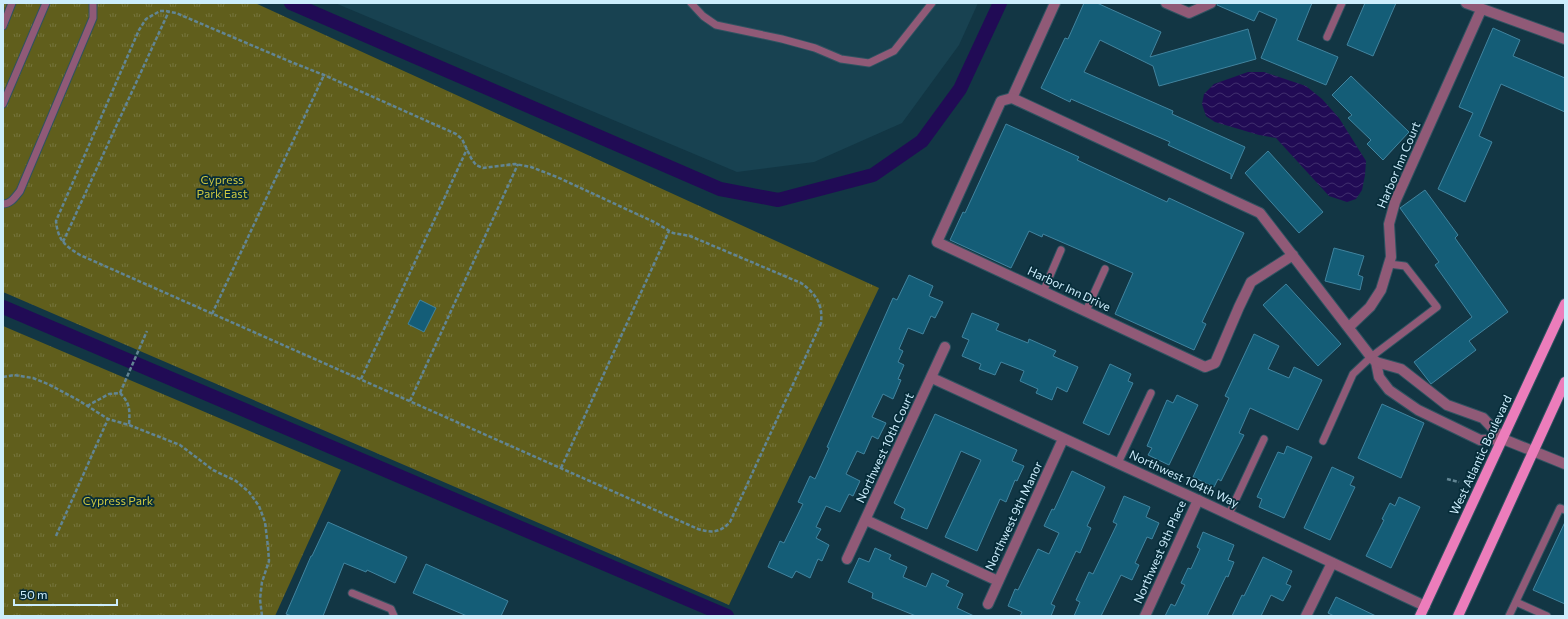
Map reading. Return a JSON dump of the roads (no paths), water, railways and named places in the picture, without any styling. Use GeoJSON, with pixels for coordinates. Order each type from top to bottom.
{"type":"FeatureCollection","features":[{"type":"Feature","properties":{"kind":"main road","name":"West Atlantic Boulevard"},"geometry":{"type":"LineString","coordinates":[[1420,616],[1565,304]]}},
{"type":"Feature","properties":{"kind":"main road"},"geometry":{"type":"LineString","coordinates":[[1458,616],[1565,382]]}},
{"type":"Feature","properties":{"kind":"street","name":"Harbor Inn Drive"},"geometry":{"type":"LineString","coordinates":[[1055,3],[1012,98],[1002,101],[937,242],[1205,367],[1215,363],[1239,307],[1252,282],[1293,255]]}},
{"type":"Feature","properties":{"kind":"street"},"geometry":{"type":"LineString","coordinates":[[1166,3],[1189,13],[1211,3]]}},
{"type":"Feature","properties":{"kind":"street"},"geometry":{"type":"LineString","coordinates":[[1466,3],[1481,10],[1565,39]]}},
{"type":"Feature","properties":{"kind":"street","name":"Harbor Inn Court"},"geometry":{"type":"LineString","coordinates":[[1349,327],[1370,307],[1381,290],[1391,257],[1389,224],[1395,202],[1481,10]]}},
{"type":"Feature","properties":{"kind":"street"},"geometry":{"type":"LineString","coordinates":[[1012,98],[1260,213],[1373,359],[1379,377],[1389,390],[1418,410],[1480,440],[1503,438]]}},
{"type":"Feature","properties":{"kind":"street","name":"Northwest 10th Court"},"geometry":{"type":"LineString","coordinates":[[847,559],[932,378],[945,347]]}},
{"type":"Feature","properties":{"kind":"street"},"geometry":{"type":"LineString","coordinates":[[1373,359],[1402,369],[1447,404],[1483,418],[1503,438],[1565,464]]}},
{"type":"Feature","properties":{"kind":"street","name":"Northwest 104th Way"},"geometry":{"type":"LineString","coordinates":[[932,378],[1229,514],[1425,606]]}},
{"type":"Feature","properties":{"kind":"street"},"geometry":{"type":"LineString","coordinates":[[1441,420],[1447,404]]}},
{"type":"Feature","properties":{"kind":"street","name":"Northwest 9th Manor"},"geometry":{"type":"LineString","coordinates":[[988,604],[1063,439]]}},
{"type":"Feature","properties":{"kind":"street","name":"Northwest 9th Place"},"geometry":{"type":"LineString","coordinates":[[1145,616],[1198,500]]}},
{"type":"Feature","properties":{"kind":"street"},"geometry":{"type":"LineString","coordinates":[[866,520],[998,581]]}},
{"type":"Feature","properties":{"kind":"street"},"geometry":{"type":"LineString","coordinates":[[1306,616],[1332,563]]}},
{"type":"Feature","properties":{"kind":"lane"},"geometry":{"type":"LineString","coordinates":[[3,26],[12,3]]}},
{"type":"Feature","properties":{"kind":"lane"},"geometry":{"type":"LineString","coordinates":[[3,104],[46,3]]}},
{"type":"Feature","properties":{"kind":"lane"},"geometry":{"type":"LineString","coordinates":[[3,204],[13,200],[20,191],[93,18],[93,3]]}},
{"type":"Feature","properties":{"kind":"lane"},"geometry":{"type":"LineString","coordinates":[[691,3],[703,16],[716,25],[782,39],[815,48],[841,59],[869,63],[894,51],[932,3]]}},
{"type":"Feature","properties":{"kind":"lane"},"geometry":{"type":"LineString","coordinates":[[1327,37],[1342,3]]}},
{"type":"Feature","properties":{"kind":"lane"},"geometry":{"type":"LineString","coordinates":[[1043,292],[1061,250]]}},
{"type":"Feature","properties":{"kind":"lane"},"geometry":{"type":"LineString","coordinates":[[1323,441],[1352,374],[1438,307],[1405,266],[1389,264]]}},
{"type":"Feature","properties":{"kind":"lane"},"geometry":{"type":"LineString","coordinates":[[1086,311],[1105,269]]}},
{"type":"Feature","properties":{"kind":"lane"},"geometry":{"type":"LineString","coordinates":[[1118,463],[1151,393]]}},
{"type":"Feature","properties":{"kind":"lane"},"geometry":{"type":"LineString","coordinates":[[1229,514],[1264,439]]}},
{"type":"Feature","properties":{"kind":"lane"},"geometry":{"type":"LineString","coordinates":[[1509,616],[1560,508],[1565,510]]}},
{"type":"Feature","properties":{"kind":"lane"},"geometry":{"type":"LineString","coordinates":[[352,593],[391,609],[394,616]]}},
{"type":"Feature","properties":{"kind":"lane"},"geometry":{"type":"LineString","coordinates":[[1516,602],[1547,616]]}},
{"type":"Feature","properties":{"kind":"water"},"geometry":{"type":"Polygon","coordinates":[[[1248,72],[1264,72],[1306,86],[1322,99],[1339,118],[1366,161],[1362,190],[1356,199],[1347,202],[1329,196],[1276,138],[1259,135],[1215,122],[1206,116],[1202,104],[1204,94],[1214,84],[1248,72]]]}},
{"type":"Feature","properties":{"kind":"waterway"},"geometry":{"type":"LineString","coordinates":[[291,3],[720,189],[778,200],[873,175],[922,141],[960,89],[1000,3]]}},
{"type":"Feature","properties":{"kind":"waterway"},"geometry":{"type":"LineString","coordinates":[[3,307],[727,616]]}},
{"type":"Feature","properties":{"kind":"park label","name":"Cypress Park East"},"geometry":{"type":"Point","coordinates":[222,187]}},
{"type":"Feature","properties":{"kind":"park label","name":"Cypress Park"},"geometry":{"type":"Point","coordinates":[118,501]}}]}
